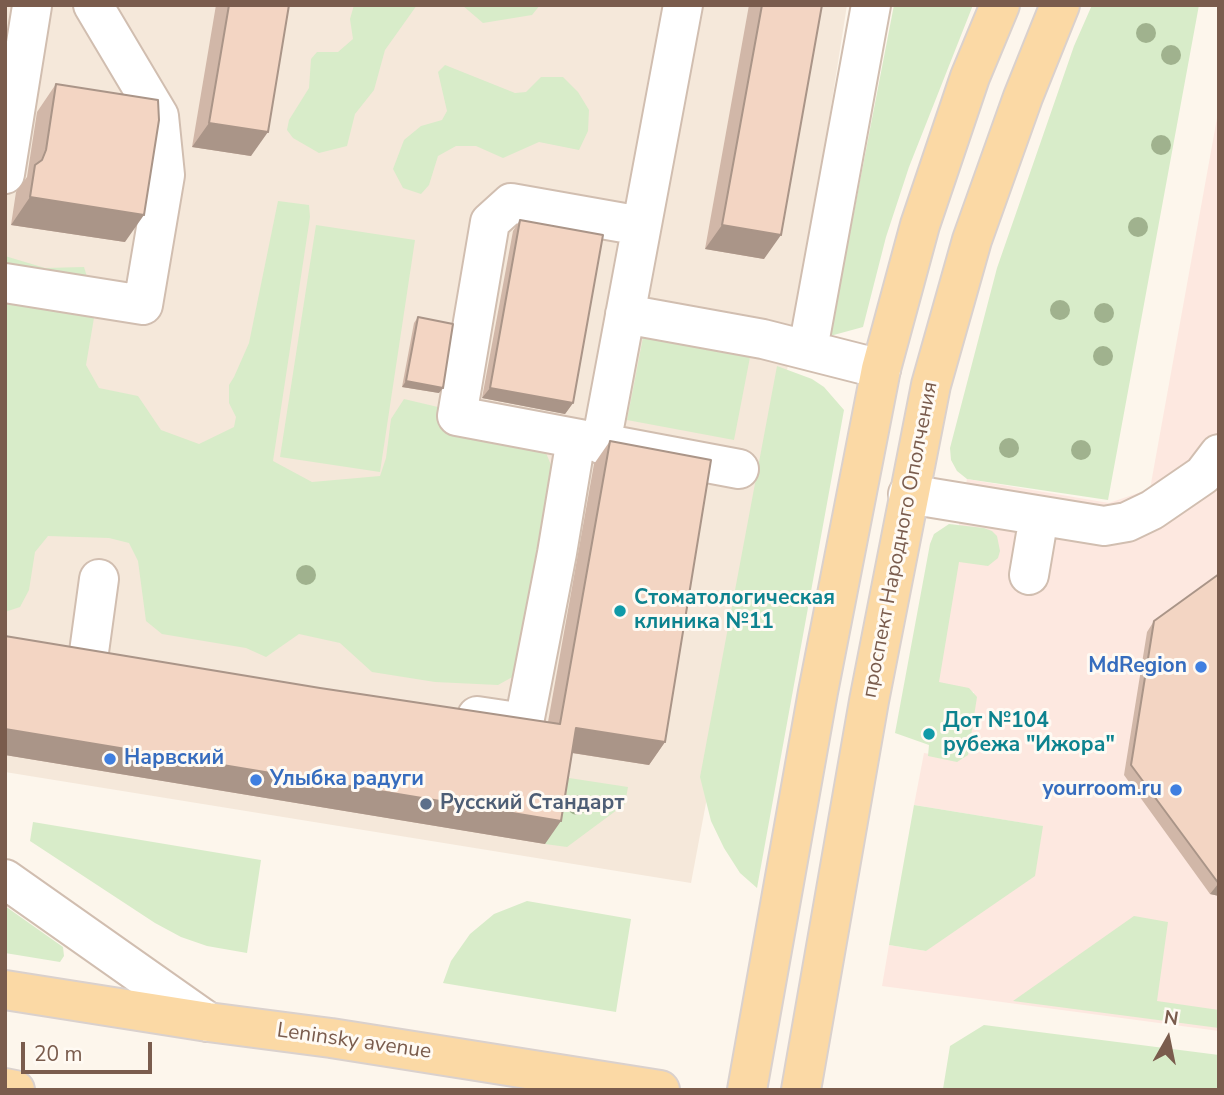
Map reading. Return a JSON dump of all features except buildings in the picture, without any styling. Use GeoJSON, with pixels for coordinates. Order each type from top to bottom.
{"type":"FeatureCollection","features":[{"type":"Feature","properties":{"kind":"main road"},"geometry":{"type":"LineString","coordinates":[[747,1090],[818,691],[881,369],[920,225],[970,77],[1000,5]]}},
{"type":"Feature","properties":{"kind":"main road","name":"проспект Народного Ополчения"},"geometry":{"type":"LineString","coordinates":[[800,1090],[908,494],[931,385],[972,240],[1023,97],[1060,5]]}},
{"type":"Feature","properties":{"kind":"main road","name":"Leninsky avenue"},"geometry":{"type":"LineString","coordinates":[[5,990],[660,1090]]}},
{"type":"Feature","properties":{"kind":"main road"},"geometry":{"type":"LineString","coordinates":[[5,1088],[15,1090]]}},
{"type":"Feature","properties":{"kind":"street"},"geometry":{"type":"LineString","coordinates":[[5,174],[30,6],[41,5]]}},
{"type":"Feature","properties":{"kind":"street"},"geometry":{"type":"LineString","coordinates":[[5,283],[143,305],[165,175],[159,116],[93,5]]}},
{"type":"Feature","properties":{"kind":"street"},"geometry":{"type":"LineString","coordinates":[[442,710],[524,723],[557,553],[625,314],[683,5]]}},
{"type":"Feature","properties":{"kind":"street"},"geometry":{"type":"LineString","coordinates":[[808,349],[871,5]]}},
{"type":"Feature","properties":{"kind":"street"},"geometry":{"type":"LineString","coordinates":[[641,226],[511,203],[490,222],[457,416],[739,469]]}},
{"type":"Feature","properties":{"kind":"street"},"geometry":{"type":"LineString","coordinates":[[625,314],[808,349],[881,369]]}},
{"type":"Feature","properties":{"kind":"street"},"geometry":{"type":"LineString","coordinates":[[908,494],[1104,526],[1127,523],[1152,510],[1203,475],[1219,454]]}},
{"type":"Feature","properties":{"kind":"street"},"geometry":{"type":"LineString","coordinates":[[1030,575],[1039,516]]}},
{"type":"Feature","properties":{"kind":"street"},"geometry":{"type":"LineString","coordinates":[[89,652],[99,579]]}},
{"type":"Feature","properties":{"kind":"street"},"geometry":{"type":"LineString","coordinates":[[5,879],[208,1022]]}},
{"type":"Feature","properties":{"kind":"shaded area"},"geometry":{"type":"Polygon","coordinates":[[[5,5],[847,5],[803,285],[691,883],[5,772],[5,5]]]}},
{"type":"Feature","properties":{"kind":"shaded area"},"geometry":{"type":"Polygon","coordinates":[[[1219,107],[1219,1031],[882,986],[889,945],[926,951],[1042,826],[914,805],[924,753],[963,759],[974,692],[931,684],[967,479],[1109,503],[1150,489],[1219,107]]]}},
{"type":"Feature","properties":{"kind":"green space"},"geometry":{"type":"Polygon","coordinates":[[[354,5],[417,5],[385,50],[374,90],[355,114],[347,146],[319,153],[293,138],[287,130],[289,120],[309,88],[311,59],[317,52],[338,52],[353,39],[350,19],[354,5]]]}},
{"type":"Feature","properties":{"kind":"green space"},"geometry":{"type":"Polygon","coordinates":[[[462,5],[540,5],[532,15],[483,23],[462,5]]]}},
{"type":"Feature","properties":{"kind":"green space"},"geometry":{"type":"Polygon","coordinates":[[[894,5],[973,5],[909,167],[886,237],[863,327],[830,336],[894,5]]]}},
{"type":"Feature","properties":{"kind":"green space"},"geometry":{"type":"Polygon","coordinates":[[[1092,5],[1199,5],[1108,500],[967,479],[957,471],[951,460],[950,448],[997,268],[1074,46],[1092,5]]]}},
{"type":"Feature","properties":{"kind":"green space"},"geometry":{"type":"Polygon","coordinates":[[[445,65],[515,93],[526,92],[541,77],[563,77],[578,92],[589,110],[588,131],[579,150],[539,142],[503,158],[476,146],[456,146],[438,156],[429,185],[421,194],[403,188],[393,169],[404,140],[421,126],[442,120],[447,111],[438,72],[445,65]]]}},
{"type":"Feature","properties":{"kind":"green space"},"geometry":{"type":"Polygon","coordinates":[[[278,201],[309,205],[310,217],[273,461],[312,482],[380,476],[386,458],[391,419],[404,399],[438,407],[453,434],[546,453],[556,477],[516,675],[498,685],[435,682],[372,672],[340,643],[299,634],[266,657],[246,648],[162,634],[146,621],[138,561],[129,543],[109,538],[48,536],[35,552],[29,590],[20,607],[5,612],[5,256],[45,268],[84,267],[96,306],[86,365],[99,388],[138,396],[161,430],[199,444],[234,427],[236,417],[229,403],[229,385],[249,343],[278,201]]]}},
{"type":"Feature","properties":{"kind":"green space"},"geometry":{"type":"Polygon","coordinates":[[[316,225],[415,240],[380,472],[280,457],[316,225]]]}},
{"type":"Feature","properties":{"kind":"green space"},"geometry":{"type":"Polygon","coordinates":[[[644,332],[751,352],[734,440],[627,420],[644,332]]]}},
{"type":"Feature","properties":{"kind":"green space"},"geometry":{"type":"Polygon","coordinates":[[[777,366],[812,379],[824,387],[844,410],[757,888],[740,873],[724,848],[711,821],[700,777],[777,366]]]}},
{"type":"Feature","properties":{"kind":"green space"},"geometry":{"type":"Polygon","coordinates":[[[949,524],[992,531],[997,536],[1000,551],[998,558],[988,566],[959,562],[939,682],[969,688],[977,697],[968,755],[957,762],[928,756],[929,745],[895,733],[930,544],[934,534],[949,524]]]}},
{"type":"Feature","properties":{"kind":"green space"},"geometry":{"type":"Polygon","coordinates":[[[556,776],[628,787],[625,804],[567,847],[545,844],[556,776]]]}},
{"type":"Feature","properties":{"kind":"green space"},"geometry":{"type":"Polygon","coordinates":[[[914,805],[1043,826],[1035,876],[926,951],[889,945],[914,805]]]}},
{"type":"Feature","properties":{"kind":"green space"},"geometry":{"type":"Polygon","coordinates":[[[33,822],[261,860],[247,953],[207,946],[181,937],[155,923],[30,841],[33,822]]]}},
{"type":"Feature","properties":{"kind":"green space"},"geometry":{"type":"Polygon","coordinates":[[[527,901],[631,919],[616,1012],[443,983],[451,961],[470,934],[494,914],[527,901]]]}},
{"type":"Feature","properties":{"kind":"green space"},"geometry":{"type":"Polygon","coordinates":[[[5,906],[63,947],[64,956],[60,962],[5,953],[5,906]]]}},
{"type":"Feature","properties":{"kind":"green space"},"geometry":{"type":"Polygon","coordinates":[[[1134,916],[1168,922],[1157,1001],[1219,1010],[1219,1028],[1013,1001],[1134,916]]]}},
{"type":"Feature","properties":{"kind":"green space"},"geometry":{"type":"Polygon","coordinates":[[[984,1025],[1219,1055],[1219,1090],[943,1089],[950,1046],[984,1025]]]}},
{"type":"Feature","properties":{"kind":"place","name":"Стоматологическая клиника №11"},"geometry":{"type":"Point","coordinates":[620,611]}},
{"type":"Feature","properties":{"kind":"place","name":"MdRegion"},"geometry":{"type":"Point","coordinates":[1201,667]}},
{"type":"Feature","properties":{"kind":"place","name":"Дот №104 рубежа \"Ижора\""},"geometry":{"type":"Point","coordinates":[929,734]}},
{"type":"Feature","properties":{"kind":"place","name":"Нарвский"},"geometry":{"type":"Point","coordinates":[110,759]}},
{"type":"Feature","properties":{"kind":"place","name":"Улыбка радуги"},"geometry":{"type":"Point","coordinates":[256,780]}},
{"type":"Feature","properties":{"kind":"place","name":"yourroom.ru"},"geometry":{"type":"Point","coordinates":[1176,790]}},
{"type":"Feature","properties":{"kind":"place","name":"Русский Стандарт"},"geometry":{"type":"Point","coordinates":[426,804]}}]}
